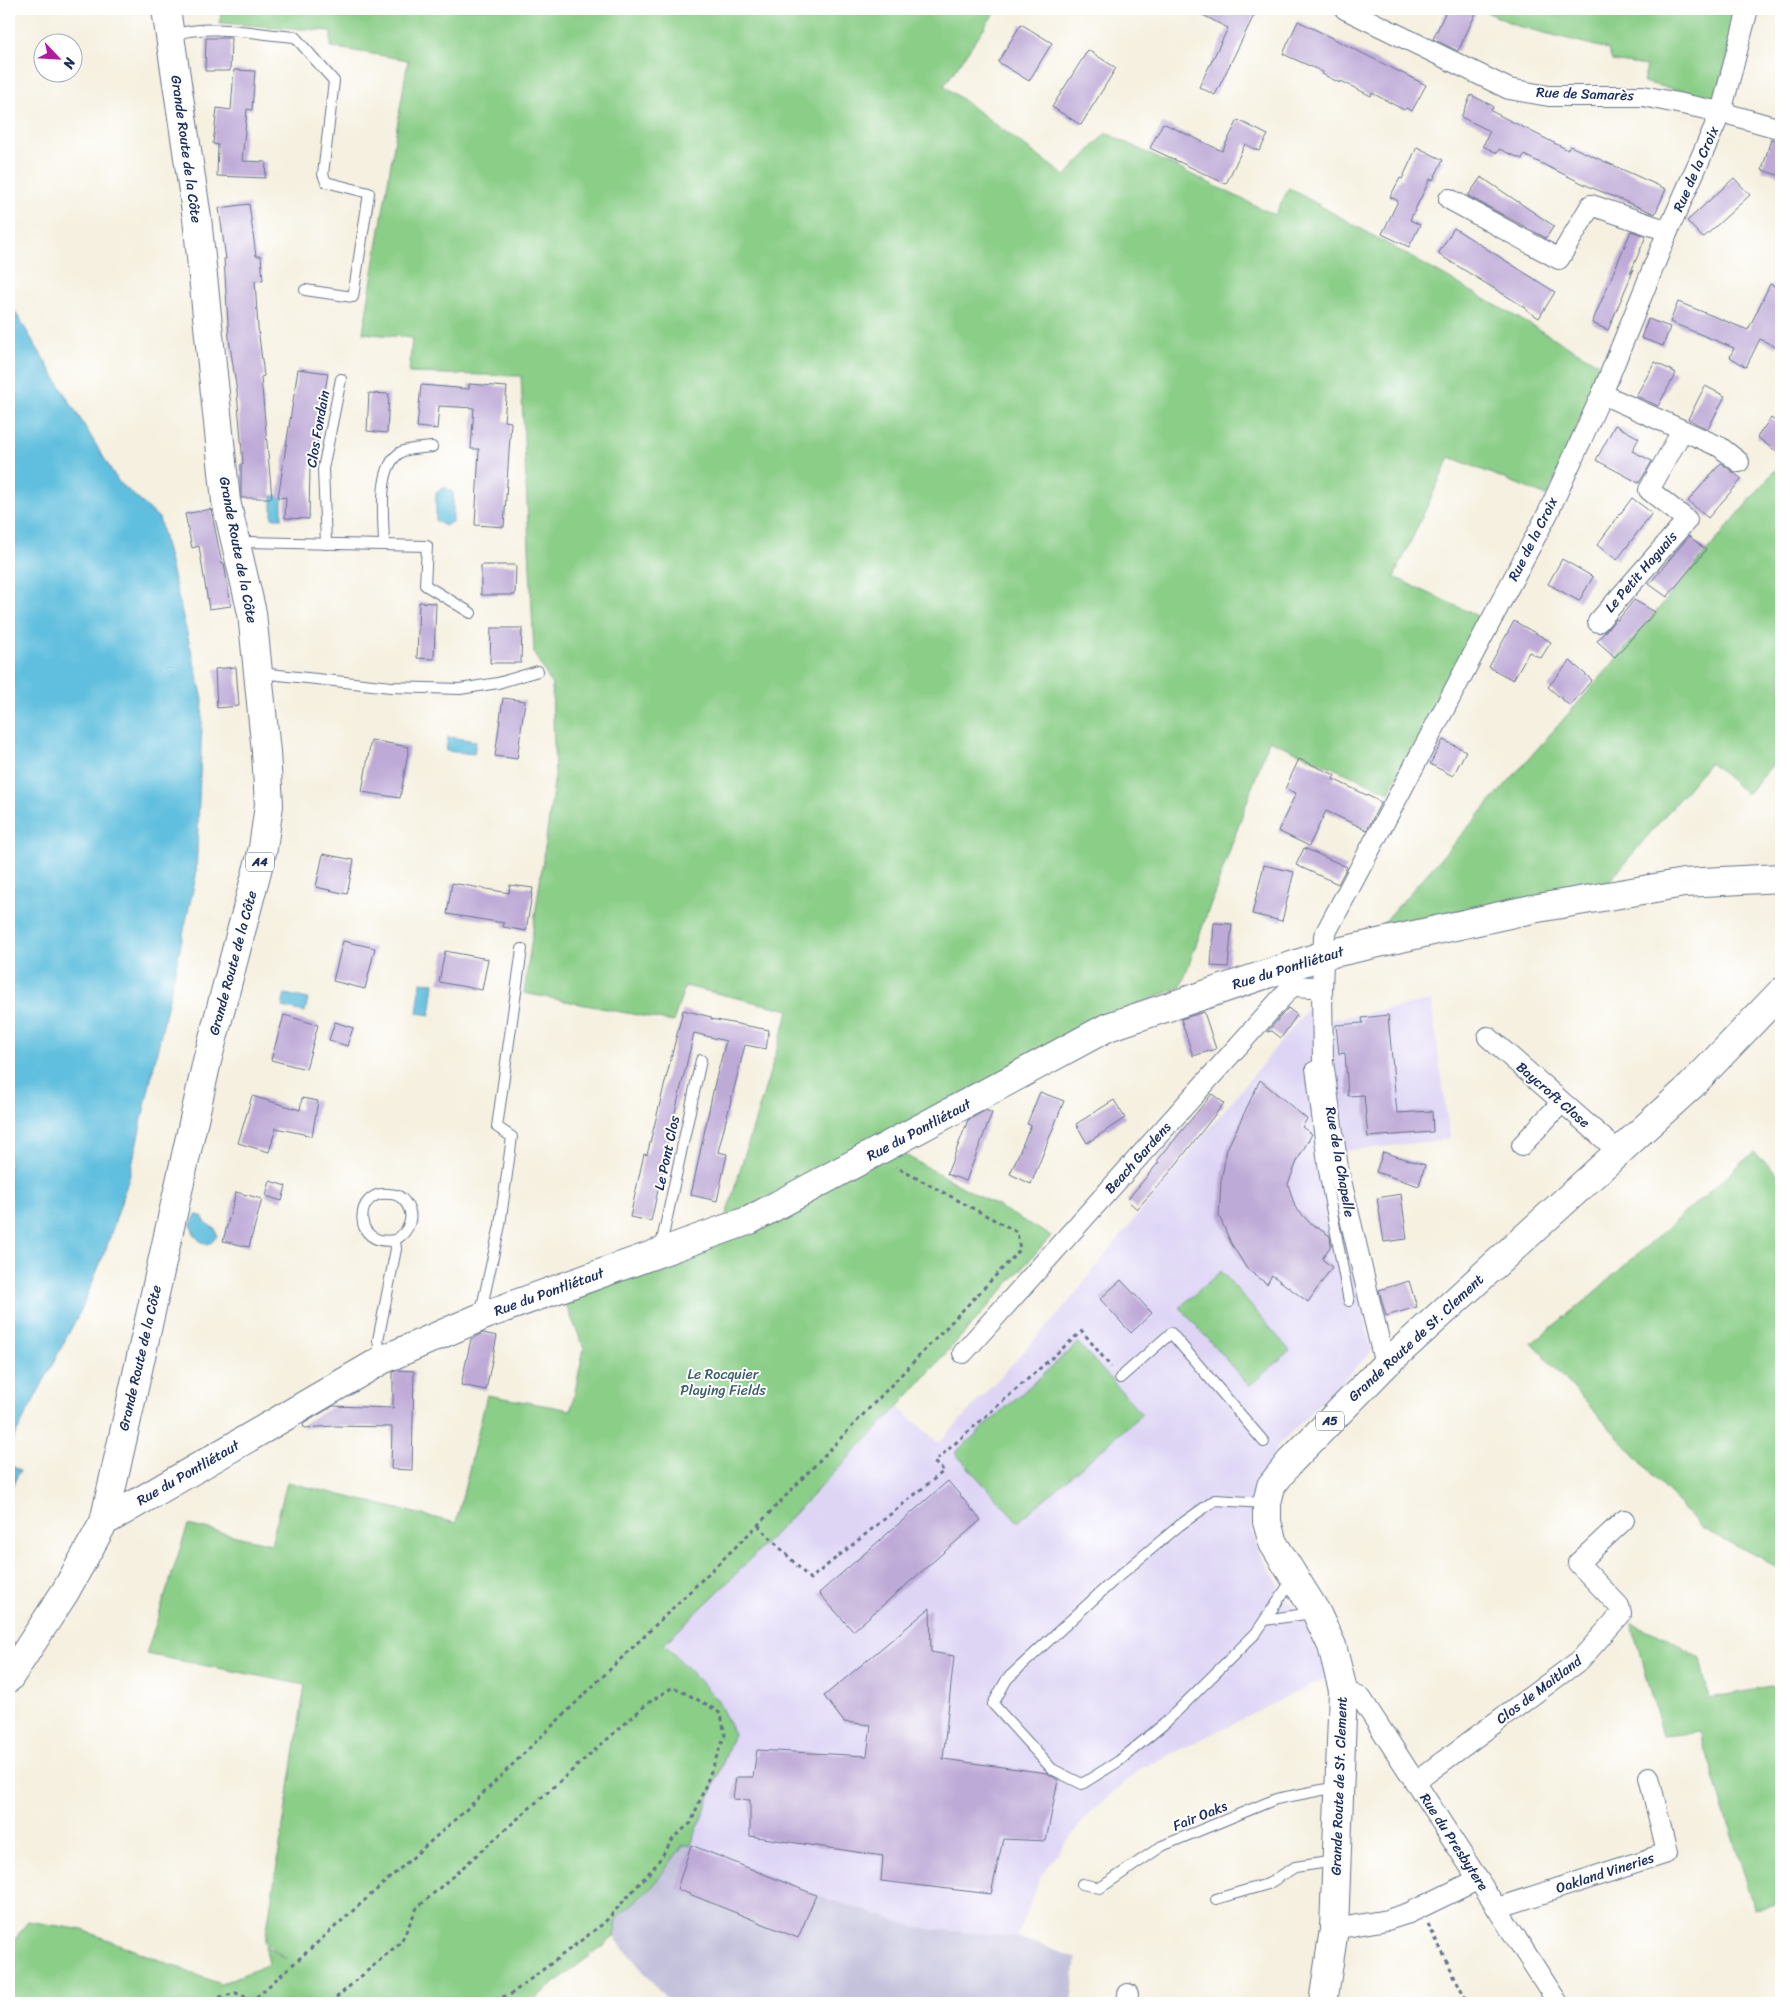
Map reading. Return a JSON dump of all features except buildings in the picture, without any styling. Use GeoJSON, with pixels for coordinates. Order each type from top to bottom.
{"type":"FeatureCollection","features":[{"type":"Feature","properties":{"kind":"main road","name":"Grande Route de la Côte"},"geometry":{"type":"LineString","coordinates":[[9,1678],[65,1592],[104,1522],[208,1062],[264,848],[269,805],[259,673],[252,614],[226,501],[197,218],[166,9]]}},
{"type":"Feature","properties":{"kind":"main road","name":"Rue du Pontliétaut"},"geometry":{"type":"LineString","coordinates":[[104,1522],[382,1360],[488,1314],[750,1220],[1108,1027],[1324,955],[1551,906],[1684,883],[1781,878]]}},
{"type":"Feature","properties":{"kind":"main road","name":"Grande Route de St. Clement"},"geometry":{"type":"LineString","coordinates":[[1323,2003],[1334,1929],[1342,1690],[1332,1646],[1316,1612],[1273,1542],[1267,1522],[1267,1503],[1271,1486],[1290,1462],[1385,1365],[1692,1085],[1781,992]]}},
{"type":"Feature","properties":{"kind":"street","name":"Rue de Samarès"},"geometry":{"type":"LineString","coordinates":[[1345,9],[1509,89],[1549,96],[1644,96],[1721,112],[1781,129]]}},
{"type":"Feature","properties":{"kind":"street","name":"Rue de la Croix"},"geometry":{"type":"LineString","coordinates":[[1324,955],[1324,936],[1548,513],[1602,394],[1668,231],[1721,112],[1748,9]]}},
{"type":"Feature","properties":{"kind":"street"},"geometry":{"type":"LineString","coordinates":[[1449,199],[1559,259],[1591,205],[1668,231]]}},
{"type":"Feature","properties":{"kind":"street"},"geometry":{"type":"LineString","coordinates":[[1602,394],[1720,447],[1739,462]]}},
{"type":"Feature","properties":{"kind":"street","name":"Le Petit Haguais"},"geometry":{"type":"LineString","coordinates":[[1598,622],[1687,520],[1649,490],[1682,431]]}},
{"type":"Feature","properties":{"kind":"street","name":"Rue de la Chapelle"},"geometry":{"type":"LineString","coordinates":[[1324,955],[1322,989],[1323,1062],[1338,1168],[1385,1365]]}},
{"type":"Feature","properties":{"kind":"street","name":"Beach Gardens"},"geometry":{"type":"LineString","coordinates":[[963,1353],[1292,986],[1312,986],[1322,989]]}},
{"type":"Feature","properties":{"kind":"street","name":"Baycroft Close"},"geometry":{"type":"LineString","coordinates":[[1488,1037],[1619,1152]]}},
{"type":"Feature","properties":{"kind":"street"},"geometry":{"type":"LineString","coordinates":[[1522,1145],[1561,1103]]}},
{"type":"Feature","properties":{"kind":"street","name":"Clos de Maitland"},"geometry":{"type":"LineString","coordinates":[[1415,1782],[1580,1660],[1621,1614],[1619,1606],[1578,1563],[1624,1520]]}},
{"type":"Feature","properties":{"kind":"street","name":"Rue du Presbytere"},"geometry":{"type":"LineString","coordinates":[[1342,1690],[1361,1698],[1558,2003]]}},
{"type":"Feature","properties":{"kind":"street","name":"Oakland Vineries"},"geometry":{"type":"LineString","coordinates":[[1497,1908],[1667,1853],[1649,1777]]}},
{"type":"Feature","properties":{"kind":"street"},"geometry":{"type":"LineString","coordinates":[[1334,1929],[1387,1920],[1420,1908],[1477,1880]]}},
{"type":"Feature","properties":{"kind":"lane"},"geometry":{"type":"LineString","coordinates":[[170,36],[180,32],[216,30],[295,38],[334,81],[322,174],[326,182],[369,193],[353,296],[306,290]]}},
{"type":"Feature","properties":{"kind":"lane","name":"Clos Fondain"},"geometry":{"type":"LineString","coordinates":[[326,544],[323,469],[340,379]]}},
{"type":"Feature","properties":{"kind":"lane"},"geometry":{"type":"LineString","coordinates":[[384,545],[384,488],[389,464],[402,451],[432,447]]}},
{"type":"Feature","properties":{"kind":"lane"},"geometry":{"type":"LineString","coordinates":[[236,543],[427,546],[425,585],[471,613]]}},
{"type":"Feature","properties":{"kind":"lane"},"geometry":{"type":"LineString","coordinates":[[259,673],[391,687],[460,689],[498,683],[538,671]]}},
{"type":"Feature","properties":{"kind":"lane"},"geometry":{"type":"LineString","coordinates":[[488,1314],[483,1302],[500,1225],[512,1137],[497,1127],[522,949]]}},
{"type":"Feature","properties":{"kind":"lane","name":"Le Pont Clos"},"geometry":{"type":"LineString","coordinates":[[660,1252],[701,1060]]}},
{"type":"Feature","properties":{"kind":"lane"},"geometry":{"type":"LineString","coordinates":[[1323,1062],[1311,1068],[1324,1171],[1349,1301]]}},
{"type":"Feature","properties":{"kind":"lane"},"geometry":{"type":"LineString","coordinates":[[383,1193],[395,1194],[402,1199],[410,1210],[410,1224],[406,1232],[395,1240],[386,1242],[373,1238],[365,1230],[362,1211],[372,1197],[383,1193]]}},
{"type":"Feature","properties":{"kind":"lane"},"geometry":{"type":"LineString","coordinates":[[382,1360],[378,1340],[396,1249],[395,1240]]}},
{"type":"Feature","properties":{"kind":"lane"},"geometry":{"type":"LineString","coordinates":[[1120,1378],[1171,1333],[1264,1442]]}},
{"type":"Feature","properties":{"kind":"lane"},"geometry":{"type":"LineString","coordinates":[[1267,1503],[1215,1500],[1180,1525],[1113,1581],[1006,1679],[993,1704],[1052,1769],[1082,1784],[1119,1761],[1164,1724],[1256,1634],[1294,1577]]}},
{"type":"Feature","properties":{"kind":"lane"},"geometry":{"type":"LineString","coordinates":[[1265,1620],[1316,1612]]}},
{"type":"Feature","properties":{"kind":"lane","name":"Fair Oaks"},"geometry":{"type":"LineString","coordinates":[[1082,1884],[1100,1888],[1162,1846],[1276,1799],[1338,1787]]}},
{"type":"Feature","properties":{"kind":"lane"},"geometry":{"type":"LineString","coordinates":[[1216,1899],[1268,1884],[1295,1867],[1336,1861]]}},
{"type":"Feature","properties":{"kind":"path"},"geometry":{"type":"LineString","coordinates":[[253,2000],[468,1808],[758,1525],[1020,1250],[1017,1232],[895,1166],[889,1171]]}},
{"type":"Feature","properties":{"kind":"path"},"geometry":{"type":"LineString","coordinates":[[758,1525],[810,1579],[944,1471],[934,1462],[1082,1331],[1120,1378]]}},
{"type":"Feature","properties":{"kind":"path"},"geometry":{"type":"LineString","coordinates":[[330,2003],[401,1942],[417,1908],[648,1703],[673,1687],[708,1704],[721,1714],[725,1735],[690,1824],[675,1836],[656,1865],[604,1923],[511,1994],[484,2003]]}},
{"type":"Feature","properties":{"kind":"path"},"geometry":{"type":"LineString","coordinates":[[1420,1908],[1468,2003]]}},
{"type":"Feature","properties":{"kind":"path"},"geometry":{"type":"LineString","coordinates":[[196,2003],[236,1993],[261,2003]]}},
{"type":"Feature","properties":{"kind":"shaded area"},"geometry":{"type":"Polygon","coordinates":[[[1315,1000],[1342,1226],[1372,1351],[1279,1444],[1251,1502],[1250,1519],[1257,1549],[1289,1601],[1301,1613],[1328,1677],[1142,1768],[1090,1812],[1041,1876],[1017,1937],[919,1929],[816,1895],[691,1845],[734,1734],[265,1942],[305,1685],[146,1654],[188,1525],[271,1544],[287,1482],[456,1523],[487,1395],[571,1410],[584,1348],[560,1290],[1051,1236],[898,1407],[939,1443],[1063,1309],[1315,1000]]]}},
{"type":"Feature","properties":{"kind":"shaded area"},"geometry":{"type":"Polygon","coordinates":[[[1431,1001],[1450,1138],[1343,1151],[1330,1020],[1431,1001]]]}},
{"type":"Feature","properties":{"kind":"shaded area"},"geometry":{"type":"Polygon","coordinates":[[[683,1845],[691,1845],[816,1895],[919,1928],[1017,1937],[1076,1958],[1071,2003],[670,2003],[614,1937],[618,1916],[653,1886],[683,1845]]]}},
{"type":"Feature","properties":{"kind":"green space"},"geometry":{"type":"Polygon","coordinates":[[[221,9],[997,9],[944,86],[1065,176],[1106,133],[1275,215],[1289,188],[1603,366],[1547,496],[1450,457],[1394,577],[1482,618],[1389,792],[1269,740],[1181,987],[1116,1013],[725,1219],[789,1010],[685,986],[673,1022],[524,993],[555,776],[552,685],[534,653],[521,376],[409,373],[412,338],[363,333],[408,60],[331,47],[331,31],[220,23],[221,9]]]}},
{"type":"Feature","properties":{"kind":"green space"},"geometry":{"type":"Polygon","coordinates":[[[1480,9],[1740,9],[1716,99],[1643,82],[1647,66],[1612,61],[1608,49],[1517,26],[1480,9]]]}},
{"type":"Feature","properties":{"kind":"green space"},"geometry":{"type":"Polygon","coordinates":[[[1781,463],[1781,755],[1747,794],[1710,762],[1607,884],[1371,937],[1607,670],[1781,463]]]}},
{"type":"Feature","properties":{"kind":"green space","name":"Le Rocquier Playing Fields"},"geometry":{"type":"Polygon","coordinates":[[[889,1146],[1051,1236],[898,1407],[725,1585],[664,1644],[717,1699],[734,1734],[691,1845],[683,1845],[653,1886],[618,1916],[614,1937],[529,2003],[9,2003],[9,1948],[28,1921],[83,1930],[220,1984],[269,1964],[265,1945],[286,1959],[265,1942],[305,1685],[146,1654],[188,1525],[271,1544],[287,1482],[456,1523],[487,1395],[571,1410],[584,1348],[560,1290],[889,1146]]]}},
{"type":"Feature","properties":{"kind":"green space"},"geometry":{"type":"Polygon","coordinates":[[[1754,1152],[1781,1177],[1781,1569],[1701,1528],[1532,1343],[1583,1302],[1754,1152]]]}},
{"type":"Feature","properties":{"kind":"green space"},"geometry":{"type":"Polygon","coordinates":[[[1221,1271],[1290,1351],[1249,1386],[1180,1307],[1221,1271]]]}},
{"type":"Feature","properties":{"kind":"green space"},"geometry":{"type":"Polygon","coordinates":[[[1078,1343],[1142,1414],[1018,1522],[955,1453],[1078,1343]]]}},
{"type":"Feature","properties":{"kind":"green space"},"geometry":{"type":"Polygon","coordinates":[[[1632,1623],[1665,1637],[1700,1658],[1709,1698],[1781,1685],[1781,1915],[1779,1904],[1754,1908],[1700,1732],[1663,1736],[1632,1623]]]}},
{"type":"Feature","properties":{"kind":"water"},"geometry":{"type":"Polygon","coordinates":[[[9,302],[118,481],[159,518],[203,699],[196,876],[129,1178],[106,1249],[81,1310],[9,1447],[9,302]]]}},
{"type":"Feature","properties":{"kind":"water"},"geometry":{"type":"Polygon","coordinates":[[[445,487],[453,493],[453,521],[445,526],[436,521],[436,493],[445,487]]]}},
{"type":"Feature","properties":{"kind":"water"},"geometry":{"type":"Polygon","coordinates":[[[272,496],[282,496],[282,518],[272,518],[272,496]]]}},
{"type":"Feature","properties":{"kind":"water"},"geometry":{"type":"Polygon","coordinates":[[[448,737],[476,741],[474,754],[446,751],[448,737]]]}},
{"type":"Feature","properties":{"kind":"water"},"geometry":{"type":"Polygon","coordinates":[[[421,982],[434,983],[430,1015],[417,1013],[421,982]]]}},
{"type":"Feature","properties":{"kind":"water"},"geometry":{"type":"Polygon","coordinates":[[[285,994],[308,999],[305,1012],[282,1007],[285,994]]]}},
{"type":"Feature","properties":{"kind":"water"},"geometry":{"type":"Polygon","coordinates":[[[196,1215],[202,1216],[206,1223],[215,1229],[217,1235],[213,1241],[205,1244],[198,1239],[191,1224],[196,1215]]]}},
{"type":"Feature","properties":{"kind":"water"},"geometry":{"type":"Polygon","coordinates":[[[9,1465],[20,1470],[9,1493],[9,1465]]]}}]}
